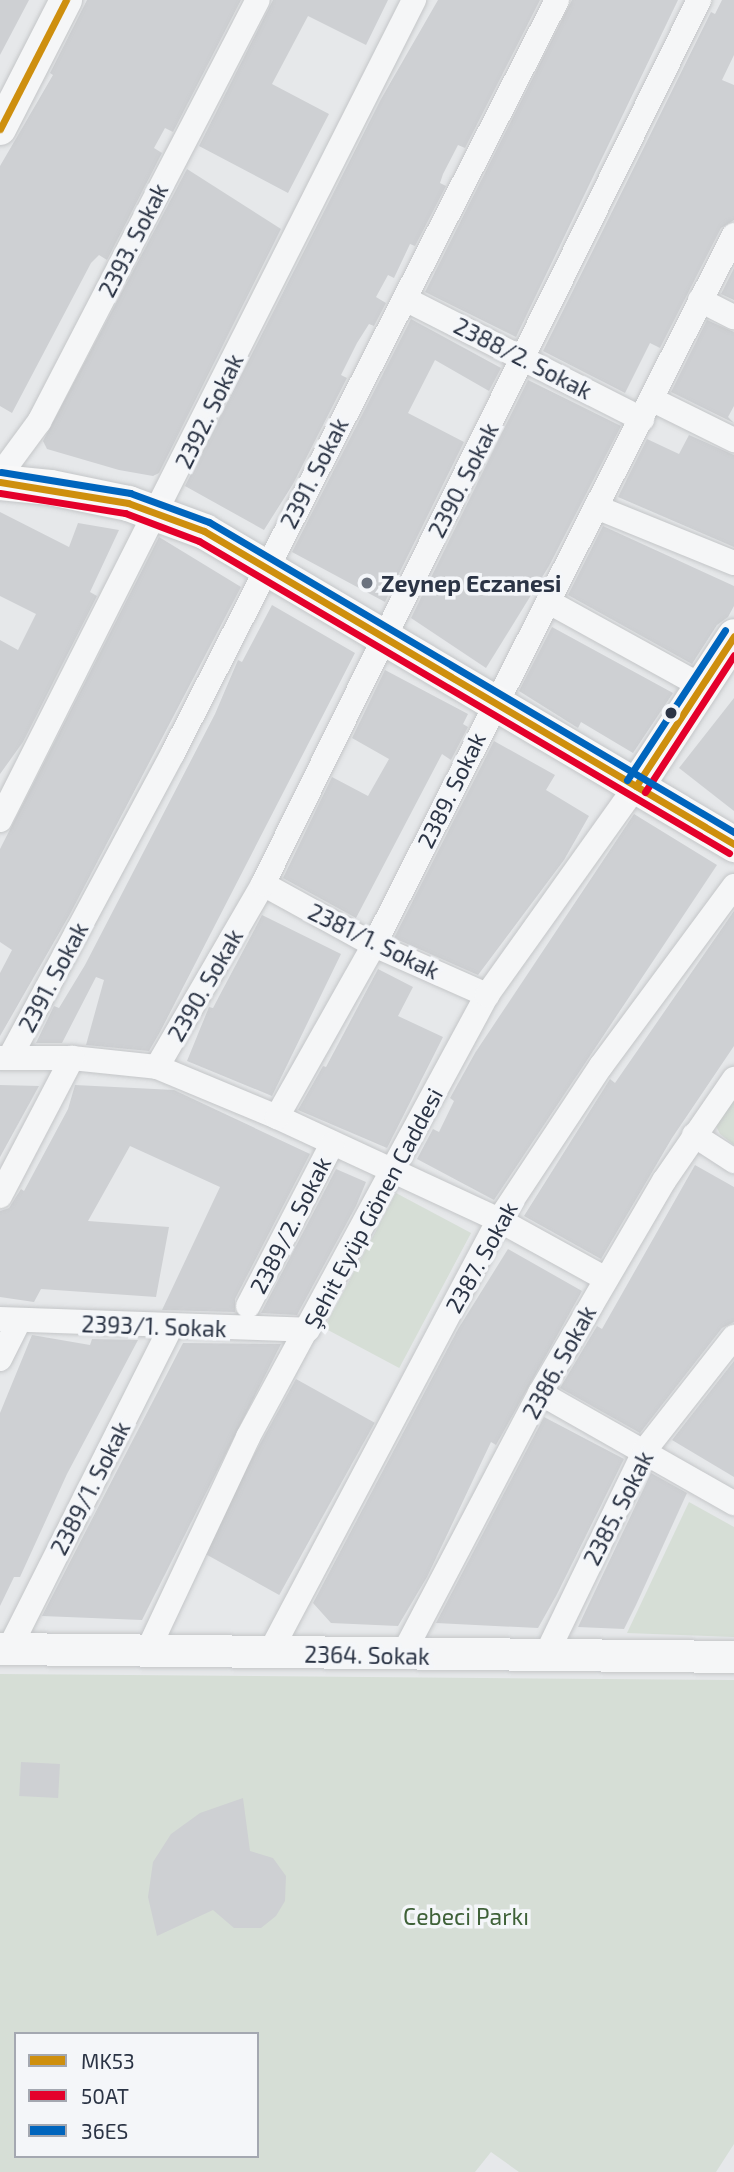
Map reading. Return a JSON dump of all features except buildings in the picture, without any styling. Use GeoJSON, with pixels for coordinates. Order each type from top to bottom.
{"type":"FeatureCollection","features":[{"type":"Feature","properties":{"kind":"main road"},"geometry":{"type":"LineString","coordinates":[[0,482],[50,487],[128,503],[204,531],[734,844]]}},
{"type":"Feature","properties":{"kind":"main road"},"geometry":{"type":"LineString","coordinates":[[636,786],[734,636]]}},
{"type":"Feature","properties":{"kind":"street"},"geometry":{"type":"LineString","coordinates":[[3,118],[66,0]]}},
{"type":"Feature","properties":{"kind":"street","name":"2393. Sokak"},"geometry":{"type":"LineString","coordinates":[[0,475],[39,422],[258,0]]}},
{"type":"Feature","properties":{"kind":"street","name":"2392. Sokak"},"geometry":{"type":"LineString","coordinates":[[0,820],[158,514],[414,0]]}},
{"type":"Feature","properties":{"kind":"street","name":"2391. Sokak"},"geometry":{"type":"LineString","coordinates":[[5,1058],[173,753],[266,566],[557,0]]}},
{"type":"Feature","properties":{"kind":"street","name":"2390. Sokak"},"geometry":{"type":"LineString","coordinates":[[157,1067],[263,884],[699,0]]}},
{"type":"Feature","properties":{"kind":"street","name":"2389. Sokak"},"geometry":{"type":"LineString","coordinates":[[277,1116],[374,945],[495,701],[549,602],[734,235]]}},
{"type":"Feature","properties":{"kind":"street","name":"2388/2. Sokak"},"geometry":{"type":"LineString","coordinates":[[405,299],[524,358],[646,409],[734,440]]}},
{"type":"Feature","properties":{"kind":"street"},"geometry":{"type":"LineString","coordinates":[[700,300],[734,317]]}},
{"type":"Feature","properties":{"kind":"street"},"geometry":{"type":"LineString","coordinates":[[596,507],[734,563]]}},
{"type":"Feature","properties":{"kind":"street"},"geometry":{"type":"LineString","coordinates":[[549,602],[703,687]]}},
{"type":"Feature","properties":{"kind":"street","name":"Şehit Eyüp Gönen Caddesi"},"geometry":{"type":"LineString","coordinates":[[147,1652],[248,1437],[487,995],[636,786]]}},
{"type":"Feature","properties":{"kind":"street","name":"2381/1. Sokak"},"geometry":{"type":"LineString","coordinates":[[263,884],[374,945],[487,995]]}},
{"type":"Feature","properties":{"kind":"street","name":"2387. Sokak"},"geometry":{"type":"LineString","coordinates":[[269,1654],[499,1220],[601,1066],[734,886]]}},
{"type":"Feature","properties":{"kind":"street"},"geometry":{"type":"LineString","coordinates":[[5,1058],[72,1058],[157,1067],[277,1116],[499,1220],[606,1279]]}},
{"type":"Feature","properties":{"kind":"street"},"geometry":{"type":"LineString","coordinates":[[0,1196],[72,1058]]}},
{"type":"Feature","properties":{"kind":"street","name":"2386. Sokak"},"geometry":{"type":"LineString","coordinates":[[402,1656],[540,1393],[694,1135],[734,1079]]}},
{"type":"Feature","properties":{"kind":"street"},"geometry":{"type":"LineString","coordinates":[[694,1135],[734,1161]]}},
{"type":"Feature","properties":{"kind":"street","name":"2389/2. Sokak"},"geometry":{"type":"LineString","coordinates":[[248,1306],[332,1144]]}},
{"type":"Feature","properties":{"kind":"street"},"geometry":{"type":"LineString","coordinates":[[0,1359],[9,1320]]}},
{"type":"Feature","properties":{"kind":"street","name":"2393/1. Sokak"},"geometry":{"type":"LineString","coordinates":[[9,1320],[308,1330]]}},
{"type":"Feature","properties":{"kind":"street","name":"2389/1. Sokak"},"geometry":{"type":"LineString","coordinates":[[4,1649],[171,1327]]}},
{"type":"Feature","properties":{"kind":"street","name":"2385. Sokak"},"geometry":{"type":"LineString","coordinates":[[545,1657],[645,1450],[734,1337]]}},
{"type":"Feature","properties":{"kind":"street"},"geometry":{"type":"LineString","coordinates":[[540,1393],[645,1450],[734,1503]]}},
{"type":"Feature","properties":{"kind":"street","name":"2364. Sokak"},"geometry":{"type":"LineString","coordinates":[[4,1649],[402,1656],[734,1657]]}},
{"type":"Feature","properties":{"kind":"green space"},"geometry":{"type":"Polygon","coordinates":[[[734,1099],[734,1145],[720,1134],[715,1124],[734,1099]]]}},
{"type":"Feature","properties":{"kind":"green space"},"geometry":{"type":"Polygon","coordinates":[[[396,1193],[471,1233],[399,1368],[324,1328],[396,1193]]]}},
{"type":"Feature","properties":{"kind":"green space"},"geometry":{"type":"Polygon","coordinates":[[[689,1502],[734,1527],[734,1637],[627,1633],[689,1502]]]}},
{"type":"Feature","properties":{"kind":"green space","name":"Cebeci Parkı"},"geometry":{"type":"Polygon","coordinates":[[[0,1674],[734,1680],[734,2144],[716,2172],[519,2172],[491,2152],[475,2172],[0,2172],[0,1674]]]}},
{"type":"Feature","properties":{"kind":"transit line","name":"MK53"},"geometry":{"type":"LineString","coordinates":[[0,129],[66,0]]}},
{"type":"Feature","properties":{"kind":"transit line","name":"36ES"},"geometry":{"type":"LineString","coordinates":[[1,472],[130,493],[209,522],[734,832]]}},
{"type":"Feature","properties":{"kind":"transit line","name":"MK53"},"geometry":{"type":"LineString","coordinates":[[0,482],[128,503],[204,531],[734,844]]}},
{"type":"Feature","properties":{"kind":"transit line","name":"50AT"},"geometry":{"type":"LineString","coordinates":[[0,493],[125,513],[199,541],[729,853]]}},
{"type":"Feature","properties":{"kind":"transit line","name":"36ES"},"geometry":{"type":"LineString","coordinates":[[627,780],[725,630]]}},
{"type":"Feature","properties":{"kind":"transit line","name":"MK53"},"geometry":{"type":"LineString","coordinates":[[636,786],[734,636]]}},
{"type":"Feature","properties":{"kind":"transit line","name":"50AT"},"geometry":{"type":"LineString","coordinates":[[645,792],[734,655]]}},
{"type":"Feature","properties":{"kind":"place","name":"Zeynep Eczanesi"},"geometry":{"type":"Point","coordinates":[367,583]}}]}
